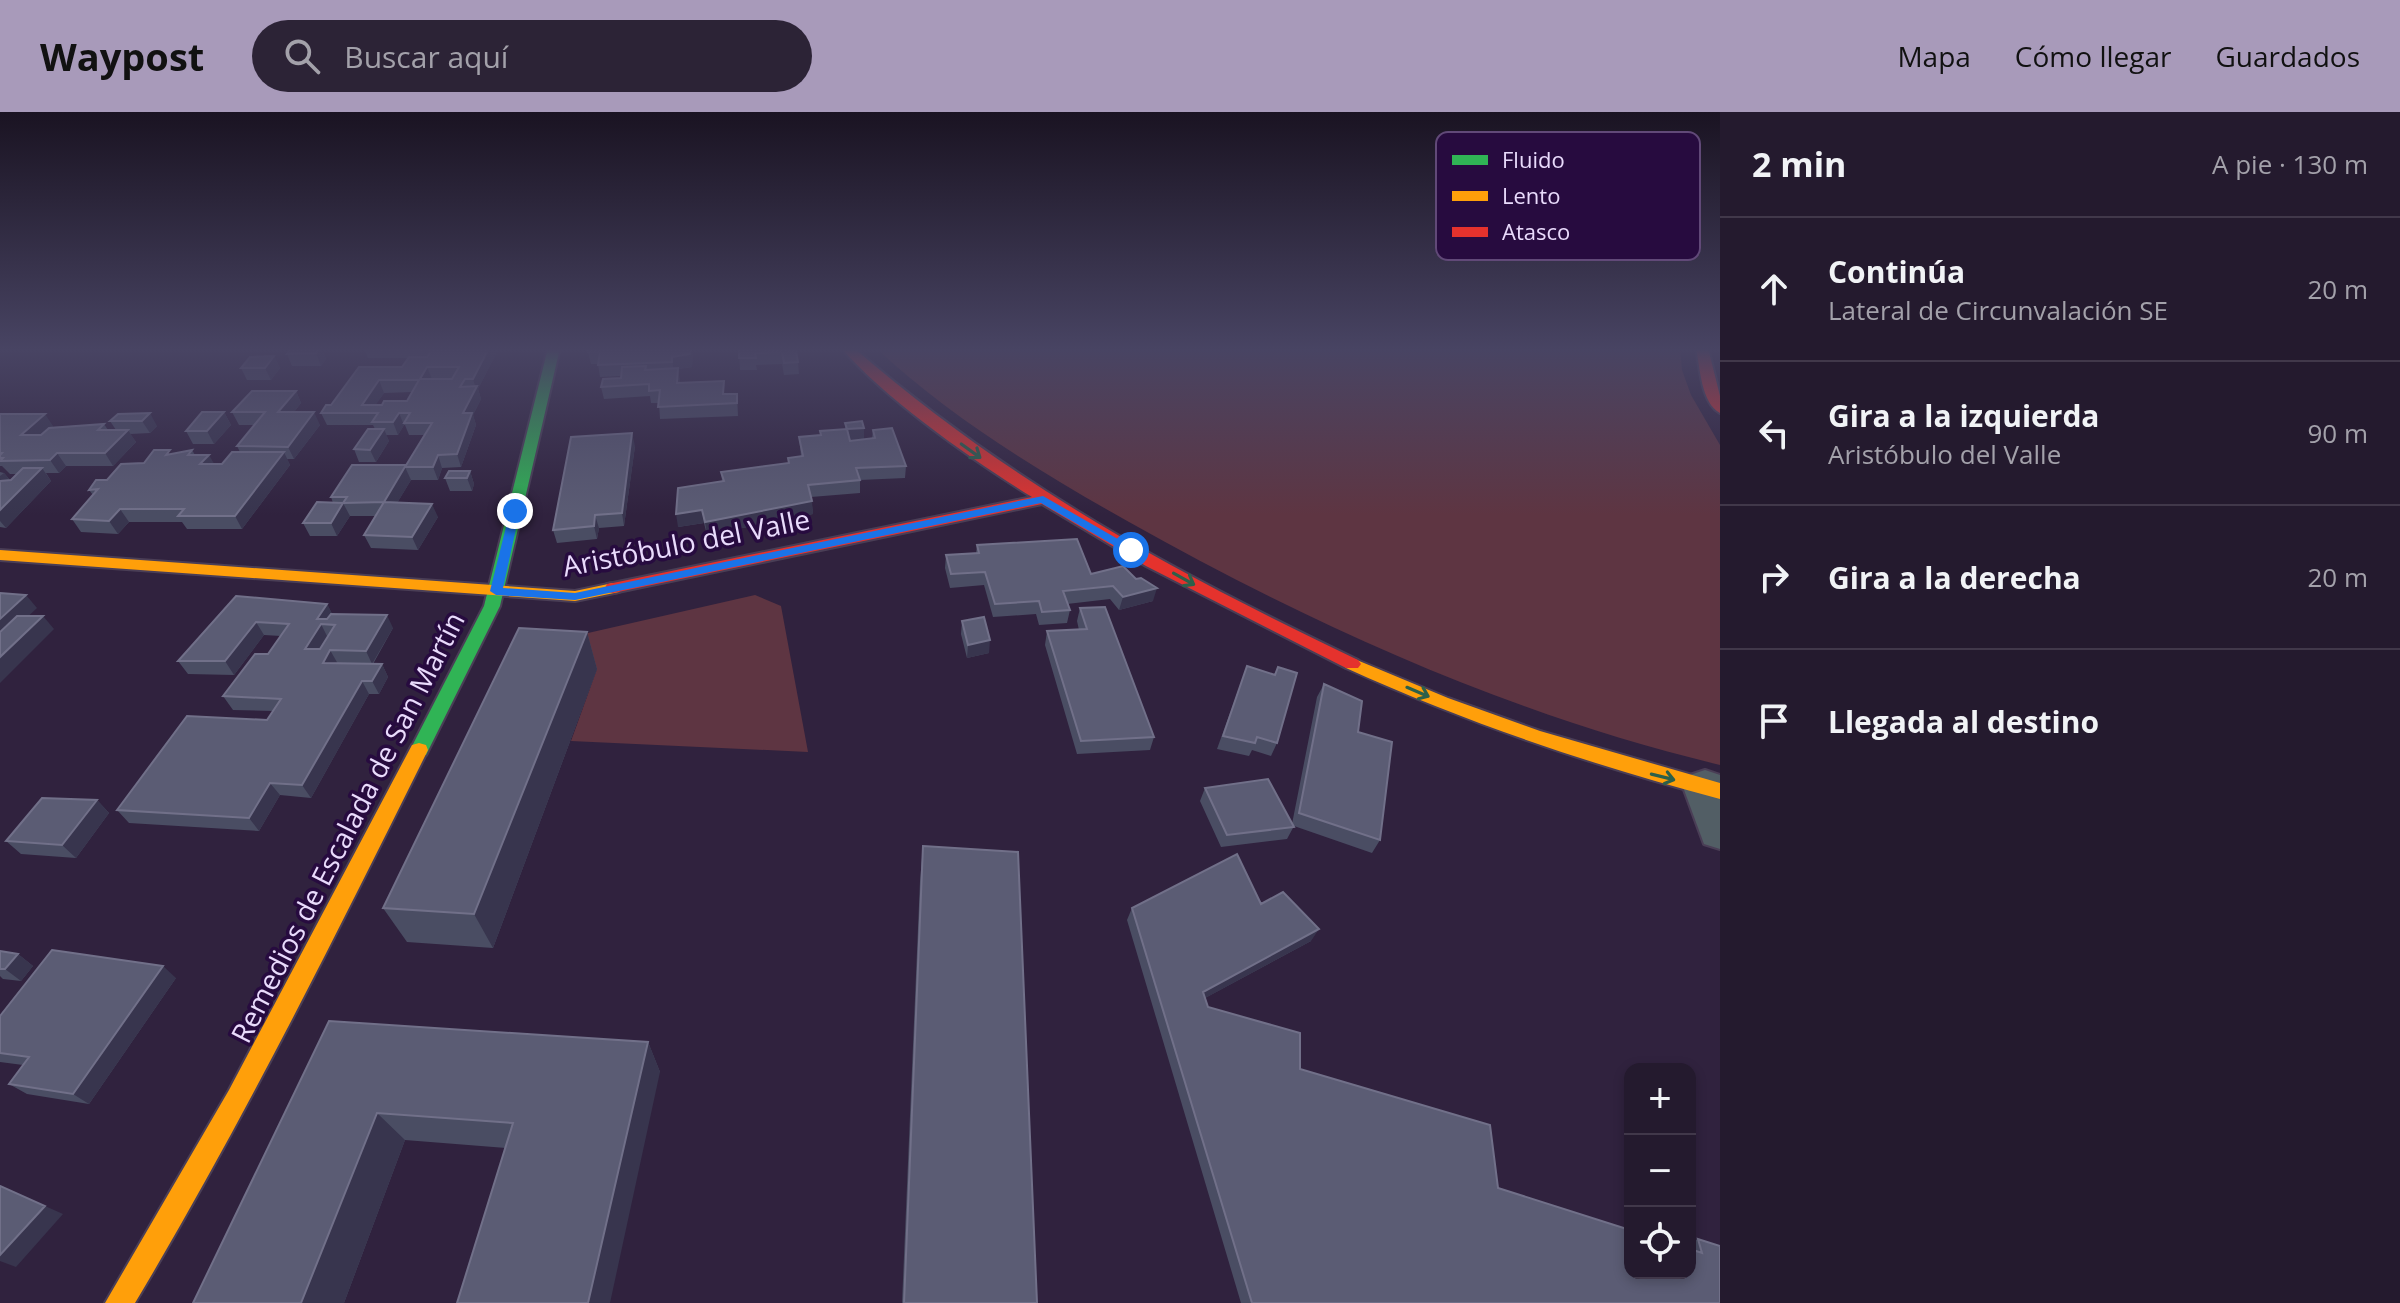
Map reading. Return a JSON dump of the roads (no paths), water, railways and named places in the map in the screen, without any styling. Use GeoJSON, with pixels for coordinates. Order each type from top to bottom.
{"type":"FeatureCollection","features":[{"type":"Feature","properties":{"kind":"main road","name":"Remedios de Escalada de San Martín"},"geometry":{"type":"LineString","coordinates":[[119,1303],[166,1228],[283,1016],[492,606],[541,404]]}},
{"type":"Feature","properties":{"kind":"main road"},"geometry":{"type":"LineString","coordinates":[[911,404],[934,424],[1043,499],[1231,605],[1364,669],[1541,740],[1608,762],[1712,789]]}},
{"type":"Feature","properties":{"kind":"main road","name":"Aristóbulo del Valle"},"geometry":{"type":"LineString","coordinates":[[0,555],[575,596],[1043,499]]}},
{"type":"Feature","properties":{"kind":"street"},"geometry":{"type":"LineString","coordinates":[[1712,789],[1720,831]]}}]}
